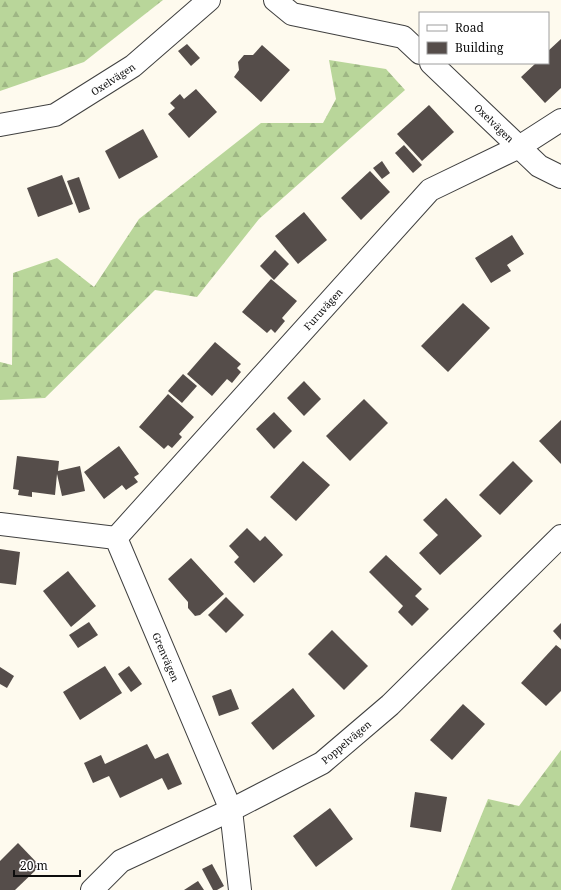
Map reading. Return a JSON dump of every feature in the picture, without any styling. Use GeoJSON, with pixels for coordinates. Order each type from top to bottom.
{"type":"FeatureCollection","features":[{"type":"Feature","properties":{"kind":"street","name":"Oxelvägen"},"geometry":{"type":"LineString","coordinates":[[0,125],[55,115],[133,66],[209,0]]}},
{"type":"Feature","properties":{"kind":"street"},"geometry":{"type":"LineString","coordinates":[[275,0],[292,14],[403,37],[419,52]]}},
{"type":"Feature","properties":{"kind":"street","name":"Oxelvägen"},"geometry":{"type":"LineString","coordinates":[[432,64],[539,166],[561,177]]}},
{"type":"Feature","properties":{"kind":"street","name":"Furuvägen"},"geometry":{"type":"LineString","coordinates":[[116,538],[430,190],[519,147],[561,120]]}},
{"type":"Feature","properties":{"kind":"street"},"geometry":{"type":"LineString","coordinates":[[0,524],[116,538]]}},
{"type":"Feature","properties":{"kind":"street","name":"Poppelvägen"},"geometry":{"type":"LineString","coordinates":[[92,890],[121,861],[230,810],[322,763],[390,705],[561,536]]}},
{"type":"Feature","properties":{"kind":"street","name":"Grenvägen"},"geometry":{"type":"LineString","coordinates":[[116,538],[230,810],[240,890]]}},
{"type":"Feature","properties":{"kind":"green space"},"geometry":{"type":"Polygon","coordinates":[[[0,0],[163,0],[84,62],[0,91],[0,0]]]}},
{"type":"Feature","properties":{"kind":"green space"},"geometry":{"type":"Polygon","coordinates":[[[329,60],[386,69],[405,90],[259,219],[197,297],[155,290],[45,398],[0,400],[0,362],[12,365],[13,273],[57,258],[94,287],[139,219],[261,123],[323,123],[336,99],[329,60]]]}},
{"type":"Feature","properties":{"kind":"green space"},"geometry":{"type":"Polygon","coordinates":[[[561,750],[561,890],[451,890],[488,799],[519,806],[561,750]]]}},
{"type":"Feature","properties":{"kind":"building"},"geometry":{"type":"Polygon","coordinates":[[[561,39],[561,88],[545,103],[521,77],[535,64],[549,64],[549,50],[561,39]]]}},
{"type":"Feature","properties":{"kind":"building"},"geometry":{"type":"Polygon","coordinates":[[[187,44],[200,58],[191,66],[178,51],[187,44]]]}},
{"type":"Feature","properties":{"kind":"building"},"geometry":{"type":"Polygon","coordinates":[[[262,45],[290,70],[261,102],[234,77],[239,70],[238,62],[244,55],[253,55],[262,45]]]}},
{"type":"Feature","properties":{"kind":"building"},"geometry":{"type":"Polygon","coordinates":[[[196,89],[217,112],[189,138],[168,114],[175,108],[170,103],[180,94],[184,99],[196,89]]]}},
{"type":"Feature","properties":{"kind":"building"},"geometry":{"type":"Polygon","coordinates":[[[429,105],[454,132],[422,161],[397,134],[429,105]]]}},
{"type":"Feature","properties":{"kind":"building"},"geometry":{"type":"Polygon","coordinates":[[[143,129],[158,157],[119,179],[105,151],[143,129]]]}},
{"type":"Feature","properties":{"kind":"building"},"geometry":{"type":"Polygon","coordinates":[[[404,145],[422,165],[413,173],[395,153],[404,145]]]}},
{"type":"Feature","properties":{"kind":"building"},"geometry":{"type":"Polygon","coordinates":[[[382,161],[390,173],[382,179],[373,168],[382,161]]]}},
{"type":"Feature","properties":{"kind":"building"},"geometry":{"type":"Polygon","coordinates":[[[370,171],[390,192],[361,220],[341,198],[370,171]]]}},
{"type":"Feature","properties":{"kind":"building"},"geometry":{"type":"Polygon","coordinates":[[[62,175],[73,204],[38,217],[27,188],[62,175]]]}},
{"type":"Feature","properties":{"kind":"building"},"geometry":{"type":"Polygon","coordinates":[[[79,177],[90,209],[79,213],[67,181],[79,177]]]}},
{"type":"Feature","properties":{"kind":"building"},"geometry":{"type":"Polygon","coordinates":[[[304,212],[327,240],[298,264],[275,236],[304,212]]]}},
{"type":"Feature","properties":{"kind":"building"},"geometry":{"type":"Polygon","coordinates":[[[512,235],[524,254],[507,265],[511,271],[491,283],[475,258],[512,235]]]}},
{"type":"Feature","properties":{"kind":"building"},"geometry":{"type":"Polygon","coordinates":[[[275,250],[289,264],[274,280],[260,266],[275,250]]]}},
{"type":"Feature","properties":{"kind":"building"},"geometry":{"type":"Polygon","coordinates":[[[271,279],[297,301],[282,318],[285,321],[275,333],[271,329],[267,333],[242,312],[271,279]]]}},
{"type":"Feature","properties":{"kind":"building"},"geometry":{"type":"Polygon","coordinates":[[[463,303],[490,328],[448,372],[421,346],[463,303]]]}},
{"type":"Feature","properties":{"kind":"building"},"geometry":{"type":"Polygon","coordinates":[[[215,342],[241,364],[237,368],[241,372],[232,383],[227,379],[212,396],[187,374],[215,342]]]}},
{"type":"Feature","properties":{"kind":"building"},"geometry":{"type":"Polygon","coordinates":[[[183,374],[197,386],[182,403],[168,391],[183,374]]]}},
{"type":"Feature","properties":{"kind":"building"},"geometry":{"type":"Polygon","coordinates":[[[304,381],[321,399],[304,416],[287,398],[304,381]]]}},
{"type":"Feature","properties":{"kind":"building"},"geometry":{"type":"Polygon","coordinates":[[[168,394],[194,417],[179,434],[182,437],[172,448],[168,445],[164,449],[139,427],[168,394]]]}},
{"type":"Feature","properties":{"kind":"building"},"geometry":{"type":"Polygon","coordinates":[[[364,399],[388,423],[350,461],[326,436],[364,399]]]}},
{"type":"Feature","properties":{"kind":"building"},"geometry":{"type":"Polygon","coordinates":[[[274,412],[292,431],[274,449],[256,429],[274,412]]]}},
{"type":"Feature","properties":{"kind":"building"},"geometry":{"type":"Polygon","coordinates":[[[561,420],[561,464],[539,441],[561,420]]]}},
{"type":"Feature","properties":{"kind":"building"},"geometry":{"type":"Polygon","coordinates":[[[119,446],[139,474],[134,477],[138,482],[126,490],[122,485],[104,499],[84,472],[119,446]]]}},
{"type":"Feature","properties":{"kind":"building"},"geometry":{"type":"Polygon","coordinates":[[[17,456],[59,461],[58,471],[80,466],[85,491],[62,496],[57,474],[55,495],[32,492],[32,497],[18,495],[19,490],[13,489],[17,456]]]}},
{"type":"Feature","properties":{"kind":"building"},"geometry":{"type":"Polygon","coordinates":[[[303,461],[330,485],[296,521],[270,497],[303,461]]]}},
{"type":"Feature","properties":{"kind":"building"},"geometry":{"type":"Polygon","coordinates":[[[513,461],[533,481],[500,515],[479,495],[513,461]]]}},
{"type":"Feature","properties":{"kind":"building"},"geometry":{"type":"Polygon","coordinates":[[[446,498],[482,536],[440,575],[419,553],[438,535],[423,520],[446,498]]]}},
{"type":"Feature","properties":{"kind":"building"},"geometry":{"type":"Polygon","coordinates":[[[247,528],[260,541],[265,536],[283,555],[254,583],[234,562],[239,557],[229,546],[247,528]]]}},
{"type":"Feature","properties":{"kind":"building"},"geometry":{"type":"Polygon","coordinates":[[[0,549],[20,552],[16,585],[0,583],[0,549]]]}},
{"type":"Feature","properties":{"kind":"building"},"geometry":{"type":"Polygon","coordinates":[[[386,555],[422,589],[415,596],[429,609],[412,626],[398,612],[403,606],[369,572],[386,555]]]}},
{"type":"Feature","properties":{"kind":"building"},"geometry":{"type":"Polygon","coordinates":[[[191,558],[224,594],[200,615],[195,616],[188,608],[188,602],[168,579],[191,558]]]}},
{"type":"Feature","properties":{"kind":"building"},"geometry":{"type":"Polygon","coordinates":[[[68,571],[96,606],[71,627],[43,591],[68,571]]]}},
{"type":"Feature","properties":{"kind":"building"},"geometry":{"type":"Polygon","coordinates":[[[226,597],[244,615],[226,633],[208,615],[226,597]]]}},
{"type":"Feature","properties":{"kind":"building"},"geometry":{"type":"Polygon","coordinates":[[[89,622],[98,635],[78,648],[69,635],[89,622]]]}},
{"type":"Feature","properties":{"kind":"building"},"geometry":{"type":"Polygon","coordinates":[[[561,623],[561,640],[553,631],[561,623]]]}},
{"type":"Feature","properties":{"kind":"building"},"geometry":{"type":"Polygon","coordinates":[[[332,630],[368,666],[344,690],[308,654],[332,630]]]}},
{"type":"Feature","properties":{"kind":"building"},"geometry":{"type":"Polygon","coordinates":[[[556,645],[561,649],[561,691],[546,706],[521,683],[556,645]]]}},
{"type":"Feature","properties":{"kind":"building"},"geometry":{"type":"Polygon","coordinates":[[[105,666],[122,693],[80,720],[63,692],[105,666]]]}},
{"type":"Feature","properties":{"kind":"building"},"geometry":{"type":"Polygon","coordinates":[[[129,666],[142,684],[131,692],[118,674],[129,666]]]}},
{"type":"Feature","properties":{"kind":"building"},"geometry":{"type":"Polygon","coordinates":[[[0,667],[14,676],[7,688],[0,684],[0,667]]]}},
{"type":"Feature","properties":{"kind":"building"},"geometry":{"type":"Polygon","coordinates":[[[293,688],[315,716],[273,750],[251,723],[293,688]]]}},
{"type":"Feature","properties":{"kind":"building"},"geometry":{"type":"Polygon","coordinates":[[[231,689],[239,709],[219,716],[212,696],[231,689]]]}},
{"type":"Feature","properties":{"kind":"building"},"geometry":{"type":"Polygon","coordinates":[[[463,704],[485,724],[452,760],[430,740],[463,704]]]}},
{"type":"Feature","properties":{"kind":"building"},"geometry":{"type":"Polygon","coordinates":[[[147,744],[155,759],[168,753],[182,784],[168,790],[162,778],[120,798],[109,776],[93,783],[84,763],[101,755],[105,764],[147,744]]]}},
{"type":"Feature","properties":{"kind":"building"},"geometry":{"type":"Polygon","coordinates":[[[415,792],[447,797],[441,832],[410,827],[415,792]]]}},
{"type":"Feature","properties":{"kind":"building"},"geometry":{"type":"Polygon","coordinates":[[[330,808],[353,839],[316,867],[293,836],[330,808]]]}},
{"type":"Feature","properties":{"kind":"building"},"geometry":{"type":"Polygon","coordinates":[[[18,843],[40,866],[15,890],[0,890],[0,861],[18,843]]]}},
{"type":"Feature","properties":{"kind":"building"},"geometry":{"type":"Polygon","coordinates":[[[212,864],[224,886],[217,890],[213,890],[202,869],[212,864]]]}},
{"type":"Feature","properties":{"kind":"building"},"geometry":{"type":"Polygon","coordinates":[[[198,881],[204,890],[184,890],[198,881]]]}}]}
